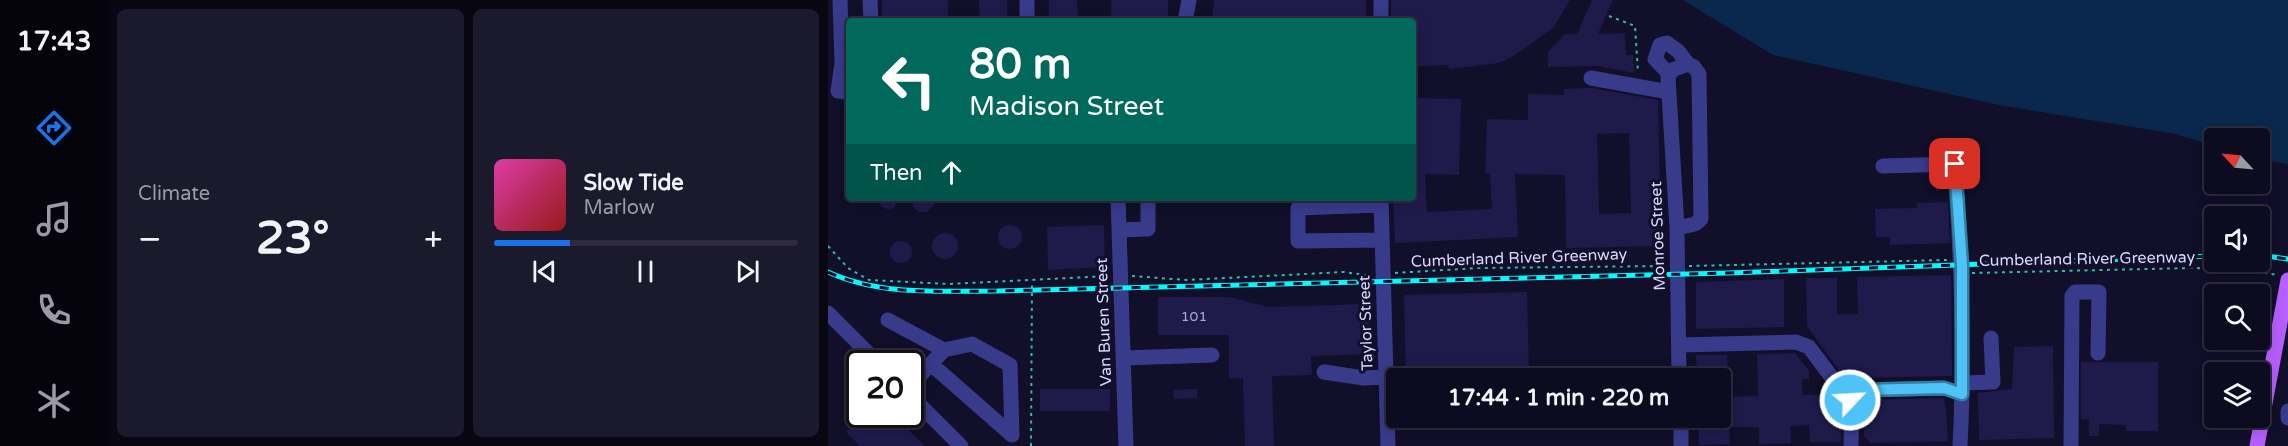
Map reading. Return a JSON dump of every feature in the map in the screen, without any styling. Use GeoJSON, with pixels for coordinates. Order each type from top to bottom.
{"type":"FeatureCollection","features":[{"type":"Feature","properties":{"kind":"main road"},"geometry":{"type":"LineString","coordinates":[[2257,446],[2284,278]]}},
{"type":"Feature","properties":{"kind":"street"},"geometry":{"type":"LineString","coordinates":[[840,0],[842,63],[838,91],[846,92]]}},
{"type":"Feature","properties":{"kind":"street"},"geometry":{"type":"LineString","coordinates":[[870,0],[871,18]]}},
{"type":"Feature","properties":{"kind":"street"},"geometry":{"type":"LineString","coordinates":[[1027,0],[1028,18]]}},
{"type":"Feature","properties":{"kind":"street"},"geometry":{"type":"LineString","coordinates":[[1186,18],[1189,0]]}},
{"type":"Feature","properties":{"kind":"street"},"geometry":{"type":"LineString","coordinates":[[1381,0],[1381,18]]}},
{"type":"Feature","properties":{"kind":"street"},"geometry":{"type":"LineString","coordinates":[[1677,228],[1695,224],[1701,219],[1698,74],[1673,46],[1667,43],[1660,45],[1655,60],[1669,75],[1672,70],[1688,64]]}},
{"type":"Feature","properties":{"kind":"street","name":"Monroe Street"},"geometry":{"type":"LineString","coordinates":[[1669,75],[1677,228],[1679,368]]}},
{"type":"Feature","properties":{"kind":"street"},"geometry":{"type":"LineString","coordinates":[[1591,78],[1669,92]]}},
{"type":"Feature","properties":{"kind":"street"},"geometry":{"type":"LineString","coordinates":[[1883,165],[1955,164],[1962,269],[1960,446]]}},
{"type":"Feature","properties":{"kind":"street","name":"Van Buren Street"},"geometry":{"type":"LineString","coordinates":[[1118,201],[1126,446]]}},
{"type":"Feature","properties":{"kind":"street"},"geometry":{"type":"LineString","coordinates":[[1119,230],[1148,229],[1148,201]]}},
{"type":"Feature","properties":{"kind":"street"},"geometry":{"type":"LineString","coordinates":[[1381,201],[1298,208],[1298,241],[1381,240]]}},
{"type":"Feature","properties":{"kind":"street","name":"Taylor Street"},"geometry":{"type":"LineString","coordinates":[[1381,201],[1386,376]]}},
{"type":"Feature","properties":{"kind":"street"},"geometry":{"type":"LineString","coordinates":[[2071,446],[2072,296],[2075,292],[2099,292],[2098,353]]}},
{"type":"Feature","properties":{"kind":"street"},"geometry":{"type":"LineString","coordinates":[[828,313],[835,327],[862,350]]}},
{"type":"Feature","properties":{"kind":"street"},"geometry":{"type":"LineString","coordinates":[[888,320],[944,350]]}},
{"type":"Feature","properties":{"kind":"street"},"geometry":{"type":"LineString","coordinates":[[1678,345],[1796,342],[1809,347],[1833,379],[1852,392],[1962,388],[1993,382],[1991,338]]}},
{"type":"Feature","properties":{"kind":"street"},"geometry":{"type":"LineString","coordinates":[[924,371],[944,350],[972,344],[1010,364],[1012,435],[931,364]]}},
{"type":"Feature","properties":{"kind":"street"},"geometry":{"type":"LineString","coordinates":[[1124,358],[1212,355]]}},
{"type":"Feature","properties":{"kind":"street"},"geometry":{"type":"LineString","coordinates":[[1324,372],[1364,378],[1386,376]]}},
{"type":"Feature","properties":{"kind":"street"},"geometry":{"type":"LineString","coordinates":[[1851,446],[1852,392]]}},
{"type":"Feature","properties":{"kind":"street"},"geometry":{"type":"LineString","coordinates":[[924,409],[961,446]]}},
{"type":"Feature","properties":{"kind":"street"},"geometry":{"type":"LineString","coordinates":[[2288,411],[2288,418]]}},
{"type":"Feature","properties":{"kind":"street","name":"Taylor Street"},"geometry":{"type":"LineString","coordinates":[[1387,428],[1388,446]]}},
{"type":"Feature","properties":{"kind":"street"},"geometry":{"type":"LineString","coordinates":[[1681,428],[1681,446]]}},
{"type":"Feature","properties":{"kind":"path"},"geometry":{"type":"LineString","coordinates":[[1610,16],[1635,26],[1638,76]]}},
{"type":"Feature","properties":{"kind":"path","name":"Cumberland River Greenway"},"geometry":{"type":"LineString","coordinates":[[828,246],[848,268],[869,280],[948,284],[1122,275],[1186,280],[1344,272],[1370,277],[1382,274],[1478,268],[1944,259],[1950,261],[1955,272],[1962,269],[2191,268],[2240,269],[2284,278]]}},
{"type":"Feature","properties":{"kind":"path"},"geometry":{"type":"LineString","coordinates":[[1031,446],[1032,280]]}},
{"type":"Feature","properties":{"kind":"water"},"geometry":{"type":"Polygon","coordinates":[[[1683,0],[2288,0],[2288,164],[2270,161],[2270,128],[2204,128],[2204,143],[2176,134],[1999,105],[1773,55],[1683,0]]]}},
{"type":"Feature","properties":{"kind":"building"},"geometry":{"type":"Polygon","coordinates":[[[882,0],[948,0],[948,18],[882,18],[882,0]]]}},
{"type":"Feature","properties":{"kind":"building"},"geometry":{"type":"Polygon","coordinates":[[[979,0],[1007,0],[1007,18],[980,18],[979,0]]]}},
{"type":"Feature","properties":{"kind":"building"},"geometry":{"type":"Polygon","coordinates":[[[1049,0],[1077,0],[1078,18],[1049,18],[1049,0]]]}},
{"type":"Feature","properties":{"kind":"building"},"geometry":{"type":"Polygon","coordinates":[[[1111,0],[1168,0],[1168,18],[1111,18],[1111,0]]]}},
{"type":"Feature","properties":{"kind":"building"},"geometry":{"type":"Polygon","coordinates":[[[1214,0],[1366,0],[1366,18],[1335,18],[1335,16],[1212,18],[1214,0]]]}},
{"type":"Feature","properties":{"kind":"building"},"geometry":{"type":"Polygon","coordinates":[[[1391,0],[1570,0],[1553,28],[1515,55],[1499,63],[1449,69],[1448,65],[1416,66],[1416,18],[1391,18],[1391,0]]]}},
{"type":"Feature","properties":{"kind":"building"},"geometry":{"type":"Polygon","coordinates":[[[1592,0],[1613,0],[1598,34],[1625,33],[1626,55],[1633,55],[1634,73],[1598,66],[1548,67],[1548,52],[1565,34],[1577,34],[1592,0]]]}},
{"type":"Feature","properties":{"kind":"building"},"geometry":{"type":"Polygon","coordinates":[[[1591,88],[1658,100],[1661,246],[1566,248],[1565,175],[1515,174],[1518,237],[1395,243],[1393,201],[1416,201],[1416,98],[1461,99],[1459,175],[1425,174],[1427,212],[1492,209],[1490,173],[1485,173],[1487,119],[1528,120],[1528,94],[1564,95],[1564,89],[1591,88]],[[1629,133],[1597,134],[1599,214],[1631,213],[1629,133]]]}},
{"type":"Feature","properties":{"kind":"building"},"geometry":{"type":"Polygon","coordinates":[[[880,201],[898,201],[894,208],[889,210],[881,206],[880,201]]]}},
{"type":"Feature","properties":{"kind":"building"},"geometry":{"type":"Polygon","coordinates":[[[912,201],[935,201],[927,212],[919,212],[913,207],[912,201]]]}},
{"type":"Feature","properties":{"kind":"building"},"geometry":{"type":"Polygon","coordinates":[[[1948,202],[1950,243],[1890,245],[1890,237],[1876,237],[1875,209],[1917,208],[1917,203],[1948,202]]]}},
{"type":"Feature","properties":{"kind":"building"},"geometry":{"type":"Polygon","coordinates":[[[1010,225],[1015,226],[1021,232],[1021,242],[1015,248],[1010,249],[1005,248],[999,242],[998,237],[999,232],[1005,226],[1010,225]]]}},
{"type":"Feature","properties":{"kind":"building"},"geometry":{"type":"Polygon","coordinates":[[[1104,225],[1105,267],[1048,270],[1047,227],[1104,225]]]}},
{"type":"Feature","properties":{"kind":"building"},"geometry":{"type":"Polygon","coordinates":[[[945,233],[954,237],[958,246],[954,255],[945,259],[936,255],[932,246],[936,237],[945,233]]]}},
{"type":"Feature","properties":{"kind":"building"},"geometry":{"type":"Polygon","coordinates":[[[901,241],[911,248],[912,252],[905,262],[901,263],[891,256],[890,252],[897,242],[901,241]]]}},
{"type":"Feature","properties":{"kind":"building"},"geometry":{"type":"Polygon","coordinates":[[[1951,275],[1952,376],[1849,378],[1840,372],[1807,326],[1806,278],[1837,278],[1837,314],[1858,314],[1857,277],[1951,275]]]}},
{"type":"Feature","properties":{"kind":"building"},"geometry":{"type":"Polygon","coordinates":[[[1784,279],[1784,327],[1696,329],[1696,282],[1784,279]]]}},
{"type":"Feature","properties":{"kind":"building"},"geometry":{"type":"Polygon","coordinates":[[[1527,292],[1529,368],[1406,368],[1404,295],[1527,292]]]}},
{"type":"Feature","properties":{"kind":"building"},"geometry":{"type":"Polygon","coordinates":[[[1158,297],[1229,297],[1268,307],[1368,304],[1370,354],[1311,356],[1312,375],[1272,376],[1274,446],[1245,446],[1243,378],[1229,378],[1229,335],[1158,335],[1158,297]]]}},
{"type":"Feature","properties":{"kind":"building"},"geometry":{"type":"Polygon","coordinates":[[[2053,346],[2054,438],[1979,440],[1978,393],[2012,389],[2014,347],[2053,346]]]}},
{"type":"Feature","properties":{"kind":"building"},"geometry":{"type":"Polygon","coordinates":[[[1795,353],[1809,371],[1809,379],[1802,379],[1802,395],[1840,395],[1841,442],[1810,442],[1809,425],[1790,426],[1791,443],[1759,444],[1759,427],[1731,427],[1731,397],[1758,396],[1757,354],[1795,353]]]}},
{"type":"Feature","properties":{"kind":"building"},"geometry":{"type":"Polygon","coordinates":[[[1696,355],[1727,355],[1728,368],[1697,368],[1696,355]]]}},
{"type":"Feature","properties":{"kind":"building"},"geometry":{"type":"Polygon","coordinates":[[[2081,362],[2158,362],[2158,431],[2126,431],[2126,425],[2099,424],[2099,436],[2089,436],[2089,419],[2081,419],[2081,362]]]}},
{"type":"Feature","properties":{"kind":"building"},"geometry":{"type":"Polygon","coordinates":[[[1040,389],[1110,389],[1110,411],[1040,411],[1040,389]]]}},
{"type":"Feature","properties":{"kind":"building"},"geometry":{"type":"Polygon","coordinates":[[[1197,389],[1197,398],[1174,399],[1173,390],[1197,389]]]}},
{"type":"Feature","properties":{"kind":"building"},"geometry":{"type":"Polygon","coordinates":[[[1943,398],[1946,408],[1948,441],[1871,443],[1864,436],[1866,400],[1943,398]]]}},
{"type":"Feature","properties":{"kind":"building"},"geometry":{"type":"Polygon","coordinates":[[[850,428],[906,428],[925,446],[860,446],[846,432],[850,428]]]}},
{"type":"Feature","properties":{"kind":"building"},"geometry":{"type":"Polygon","coordinates":[[[1698,428],[1729,428],[1730,444],[1699,445],[1698,428]]]}},
{"type":"Feature","properties":{"kind":"railway"},"geometry":{"type":"LineString","coordinates":[[828,272],[848,280],[890,289],[997,291],[1727,273],[2204,256]]}},
{"type":"Feature","properties":{"kind":"railway"},"geometry":{"type":"LineString","coordinates":[[2270,257],[2288,259]]}},
{"type":"Feature","properties":{"kind":"route"},"geometry":{"type":"LineString","coordinates":[[1850,400],[1852,392],[1861,390],[1950,388],[1962,394],[1962,265],[1955,164]]}}]}
